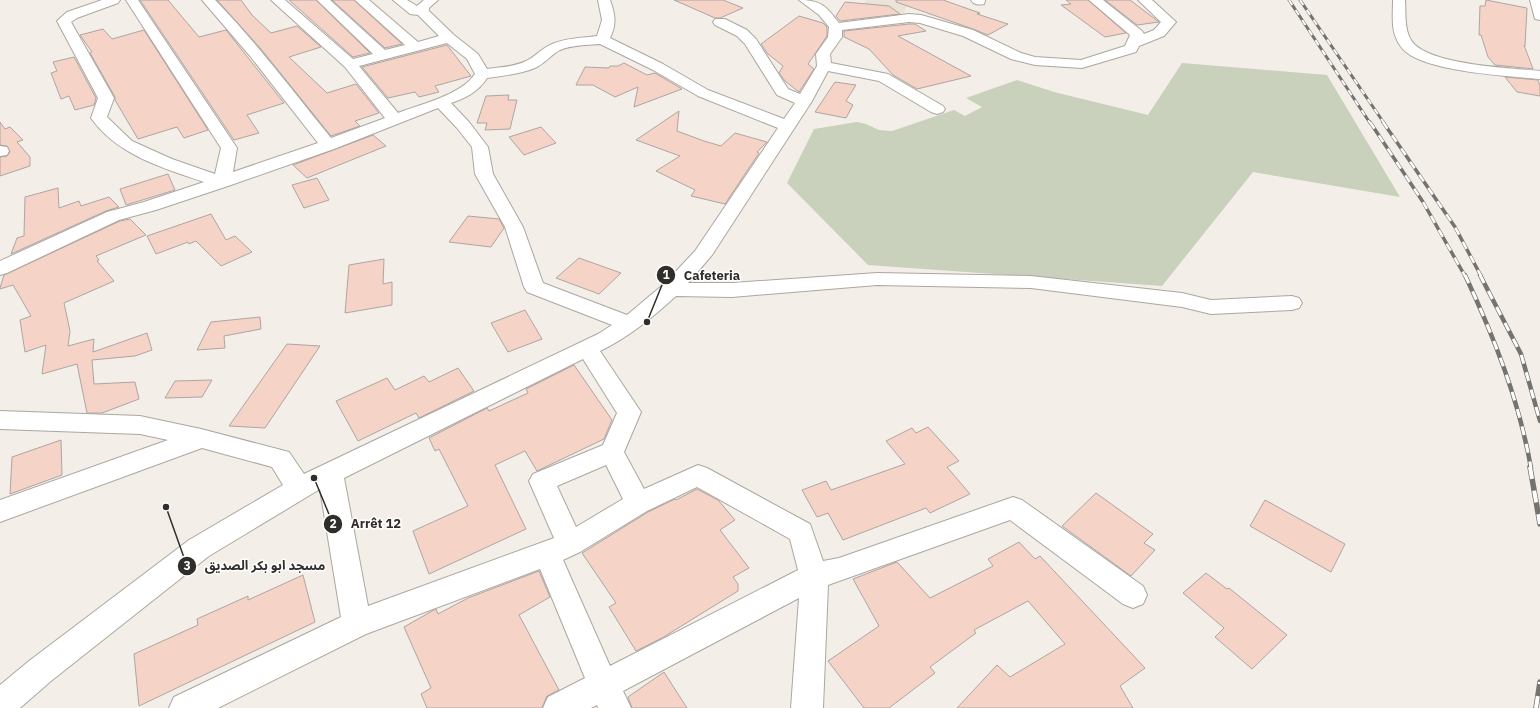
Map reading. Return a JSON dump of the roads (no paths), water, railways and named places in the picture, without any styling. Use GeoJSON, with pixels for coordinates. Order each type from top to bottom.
{"type":"FeatureCollection","features":[{"type":"Feature","properties":{"kind":"street"},"geometry":{"type":"LineString","coordinates":[[114,0],[72,15],[64,21],[106,98],[99,118],[126,144],[166,163],[222,182]]}},
{"type":"Feature","properties":{"kind":"street"},"geometry":{"type":"LineString","coordinates":[[132,0],[230,148],[222,182]]}},
{"type":"Feature","properties":{"kind":"street"},"geometry":{"type":"LineString","coordinates":[[208,0],[262,61],[328,145]]}},
{"type":"Feature","properties":{"kind":"street"},"geometry":{"type":"LineString","coordinates":[[277,0],[350,64],[395,119]]}},
{"type":"Feature","properties":{"kind":"street"},"geometry":{"type":"LineString","coordinates":[[323,0],[382,55]]}},
{"type":"Feature","properties":{"kind":"street"},"geometry":{"type":"LineString","coordinates":[[361,0],[415,47]]}},
{"type":"Feature","properties":{"kind":"street"},"geometry":{"type":"LineString","coordinates":[[399,0],[415,11],[428,3],[449,38],[473,57],[482,74]]}},
{"type":"Feature","properties":{"kind":"street"},"geometry":{"type":"LineString","coordinates":[[602,40],[608,29],[610,19],[604,0]]}},
{"type":"Feature","properties":{"kind":"street"},"geometry":{"type":"LineString","coordinates":[[0,705],[40,671],[199,548],[299,488],[606,339],[641,316],[671,289],[702,255],[804,101],[824,66],[824,54],[835,37],[836,27],[824,12],[805,0]]}},
{"type":"Feature","properties":{"kind":"street"},"geometry":{"type":"LineString","coordinates":[[836,27],[909,18],[921,19],[968,33],[1016,56],[1035,61],[1082,64],[1131,49],[1135,43],[1137,34],[1095,0]]}},
{"type":"Feature","properties":{"kind":"street"},"geometry":{"type":"LineString","coordinates":[[1135,43],[1159,33],[1169,22],[1144,0]]}},
{"type":"Feature","properties":{"kind":"street"},"geometry":{"type":"LineString","coordinates":[[1399,0],[1403,40],[1410,51],[1420,56],[1460,66],[1540,75]]}},
{"type":"Feature","properties":{"kind":"street"},"geometry":{"type":"LineString","coordinates":[[1536,0],[1540,16]]}},
{"type":"Feature","properties":{"kind":"street"},"geometry":{"type":"LineString","coordinates":[[720,22],[742,33],[751,42],[782,92],[804,101]]}},
{"type":"Feature","properties":{"kind":"street"},"geometry":{"type":"LineString","coordinates":[[350,64],[449,38]]}},
{"type":"Feature","properties":{"kind":"street"},"geometry":{"type":"LineString","coordinates":[[482,74],[513,70],[532,64],[544,54],[556,47],[602,40],[658,67],[704,93],[787,126]]}},
{"type":"Feature","properties":{"kind":"street"},"geometry":{"type":"LineString","coordinates":[[824,66],[883,77],[937,109]]}},
{"type":"Feature","properties":{"kind":"street"},"geometry":{"type":"LineString","coordinates":[[0,269],[113,216],[222,182],[328,145],[464,93],[477,82],[482,74]]}},
{"type":"Feature","properties":{"kind":"street"},"geometry":{"type":"LineString","coordinates":[[441,102],[463,125],[480,147],[484,174],[514,227],[534,287],[629,324]]}},
{"type":"Feature","properties":{"kind":"street"},"geometry":{"type":"LineString","coordinates":[[671,289],[732,290],[877,279],[1031,282],[1182,300],[1211,307],[1292,303]]}},
{"type":"Feature","properties":{"kind":"street"},"geometry":{"type":"LineString","coordinates":[[587,348],[629,412],[612,452],[542,481],[559,549],[609,697]]}},
{"type":"Feature","properties":{"kind":"street"},"geometry":{"type":"LineString","coordinates":[[0,420],[140,425],[201,438],[280,459],[299,488]]}},
{"type":"Feature","properties":{"kind":"street"},"geometry":{"type":"LineString","coordinates":[[0,511],[201,438]]}},
{"type":"Feature","properties":{"kind":"street"},"geometry":{"type":"LineString","coordinates":[[612,452],[638,504]]}},
{"type":"Feature","properties":{"kind":"street"},"geometry":{"type":"LineString","coordinates":[[330,472],[357,624]]}},
{"type":"Feature","properties":{"kind":"street"},"geometry":{"type":"LineString","coordinates":[[185,708],[357,624],[559,549],[638,504],[698,475],[801,532],[814,576],[807,708]]}},
{"type":"Feature","properties":{"kind":"street"},"geometry":{"type":"LineString","coordinates":[[558,708],[609,697],[814,576],[839,570],[1013,508],[1133,595]]}},
{"type":"Feature","properties":{"kind":"railway"},"geometry":{"type":"LineString","coordinates":[[1289,0],[1370,123]]}},
{"type":"Feature","properties":{"kind":"railway"},"geometry":{"type":"LineString","coordinates":[[1300,0],[1384,123]]}},
{"type":"Feature","properties":{"kind":"railway"},"geometry":{"type":"LineString","coordinates":[[1370,122],[1423,202],[1465,276]]}},
{"type":"Feature","properties":{"kind":"railway"},"geometry":{"type":"LineString","coordinates":[[1383,122],[1455,227],[1481,276]]}},
{"type":"Feature","properties":{"kind":"railway"},"geometry":{"type":"LineString","coordinates":[[1465,275],[1486,322],[1504,369],[1520,418],[1531,468]]}},
{"type":"Feature","properties":{"kind":"railway"},"geometry":{"type":"LineString","coordinates":[[1480,275],[1521,354],[1540,421]]}},
{"type":"Feature","properties":{"kind":"railway"},"geometry":{"type":"LineString","coordinates":[[1530,467],[1540,524]]}},
{"type":"Feature","properties":{"kind":"railway"},"geometry":{"type":"LineString","coordinates":[[1536,708],[1540,682]]}},
{"type":"Feature","properties":{"kind":"place","name":"Cafeteria"},"geometry":{"type":"Point","coordinates":[647,322]}},
{"type":"Feature","properties":{"kind":"place","name":"Arrêt 12"},"geometry":{"type":"Point","coordinates":[314,478]}},
{"type":"Feature","properties":{"kind":"place","name":"مسجد ابو بكر الصديق"},"geometry":{"type":"Point","coordinates":[166,507]}}]}
